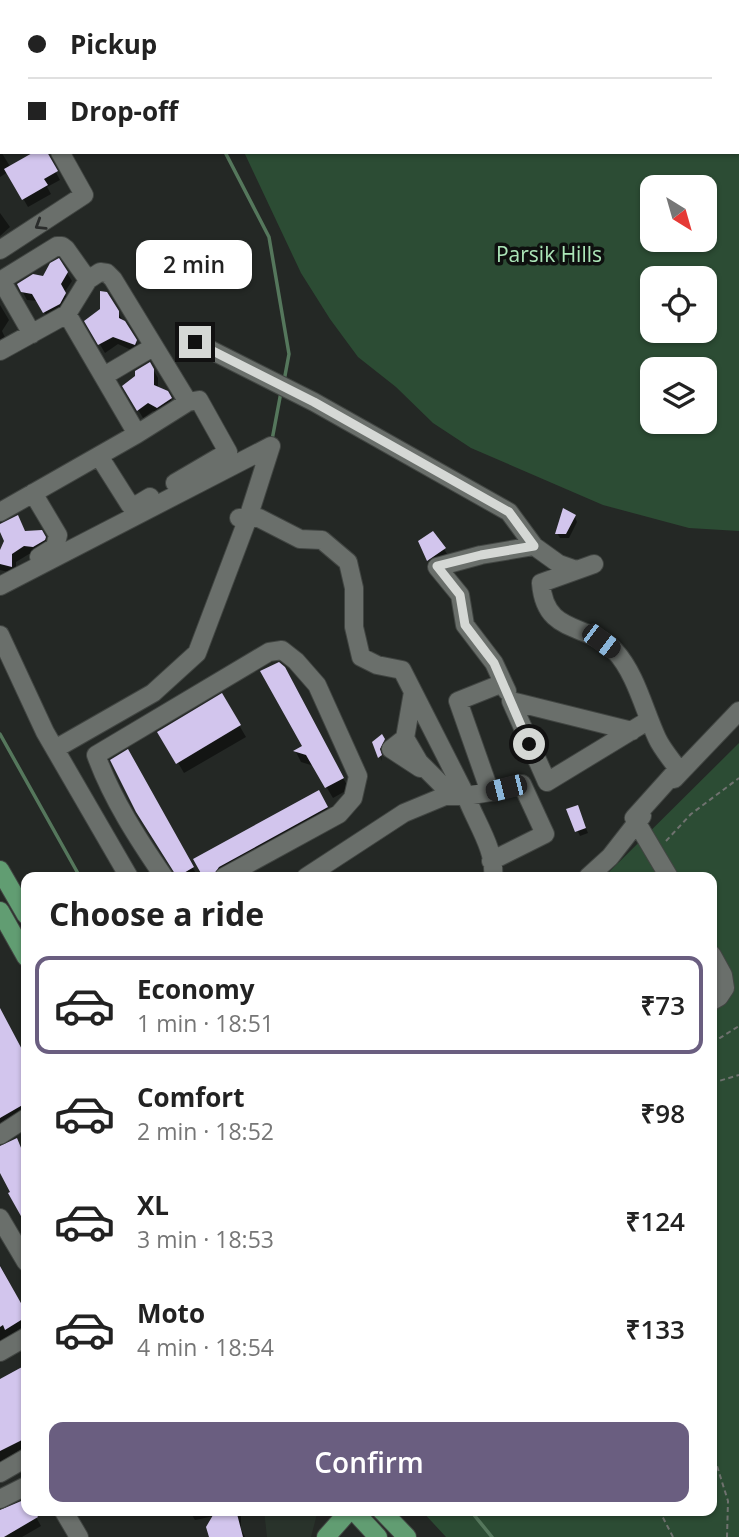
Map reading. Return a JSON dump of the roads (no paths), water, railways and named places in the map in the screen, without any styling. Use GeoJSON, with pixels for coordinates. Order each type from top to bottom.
{"type":"FeatureCollection","features":[{"type":"Feature","properties":{"kind":"main road"},"geometry":{"type":"LineString","coordinates":[[2,876],[21,907]]}},
{"type":"Feature","properties":{"kind":"main road"},"geometry":{"type":"LineString","coordinates":[[0,911],[21,948]]}},
{"type":"Feature","properties":{"kind":"main road"},"geometry":{"type":"LineString","coordinates":[[326,1537],[346,1516]]}},
{"type":"Feature","properties":{"kind":"main road"},"geometry":{"type":"LineString","coordinates":[[356,1516],[370,1534],[381,1516]]}},
{"type":"Feature","properties":{"kind":"main road"},"geometry":{"type":"LineString","coordinates":[[386,1516],[407,1537]]}},
{"type":"Feature","properties":{"kind":"street"},"geometry":{"type":"LineString","coordinates":[[0,250],[84,195],[61,154]]}},
{"type":"Feature","properties":{"kind":"street"},"geometry":{"type":"LineString","coordinates":[[32,334],[1,280],[57,246],[66,249],[88,280]]}},
{"type":"Feature","properties":{"kind":"street"},"geometry":{"type":"LineString","coordinates":[[0,351],[67,314],[88,280],[100,272],[107,273],[188,402]]}},
{"type":"Feature","properties":{"kind":"street"},"geometry":{"type":"LineString","coordinates":[[67,314],[137,434]]}},
{"type":"Feature","properties":{"kind":"street"},"geometry":{"type":"LineString","coordinates":[[195,342],[283,385],[509,512],[534,546],[559,564],[576,570]]}},
{"type":"Feature","properties":{"kind":"street"},"geometry":{"type":"LineString","coordinates":[[104,376],[153,347]]}},
{"type":"Feature","properties":{"kind":"street"},"geometry":{"type":"LineString","coordinates":[[0,512],[188,402],[199,401],[228,449],[227,453],[135,506],[130,505],[99,456]]}},
{"type":"Feature","properties":{"kind":"street"},"geometry":{"type":"LineString","coordinates":[[0,586],[271,446],[243,518],[197,653],[153,693],[57,754]]}},
{"type":"Feature","properties":{"kind":"street"},"geometry":{"type":"LineString","coordinates":[[0,574],[5,578],[55,547],[59,541],[33,493]]}},
{"type":"Feature","properties":{"kind":"street"},"geometry":{"type":"LineString","coordinates":[[243,518],[260,519],[300,539],[322,540],[348,562],[354,588],[354,627],[361,657],[377,665],[402,670],[466,796],[488,846],[492,869],[545,834],[522,784]]}},
{"type":"Feature","properties":{"kind":"street"},"geometry":{"type":"LineString","coordinates":[[534,546],[437,566],[460,595],[465,625],[494,663],[547,782]]}},
{"type":"Feature","properties":{"kind":"street"},"geometry":{"type":"LineString","coordinates":[[594,564],[541,583],[543,601],[558,620],[615,651],[626,667],[658,741],[678,769],[634,818],[666,872]]}},
{"type":"Feature","properties":{"kind":"street"},"geometry":{"type":"LineString","coordinates":[[0,635],[45,732],[126,872]]}},
{"type":"Feature","properties":{"kind":"street"},"geometry":{"type":"LineString","coordinates":[[161,872],[106,782],[96,755],[269,652],[282,650],[296,661],[317,685],[358,776],[353,798],[339,814],[234,872]]}},
{"type":"Feature","properties":{"kind":"street"},"geometry":{"type":"LineString","coordinates":[[490,792],[458,701],[503,683]]}},
{"type":"Feature","properties":{"kind":"street"},"geometry":{"type":"LineString","coordinates":[[413,692],[405,738],[419,762],[441,784],[466,796]]}},
{"type":"Feature","properties":{"kind":"street"},"geometry":{"type":"LineString","coordinates":[[511,701],[632,732]]}},
{"type":"Feature","properties":{"kind":"street"},"geometry":{"type":"LineString","coordinates":[[594,872],[610,857],[662,791],[739,710]]}},
{"type":"Feature","properties":{"kind":"street"},"geometry":{"type":"LineString","coordinates":[[314,872],[404,813],[445,796],[466,796],[522,784],[547,782],[649,720]]}},
{"type":"Feature","properties":{"kind":"street"},"geometry":{"type":"LineString","coordinates":[[717,965],[723,975],[725,988],[717,998]]}},
{"type":"Feature","properties":{"kind":"street"},"geometry":{"type":"LineString","coordinates":[[0,1135],[21,1121]]}},
{"type":"Feature","properties":{"kind":"street"},"geometry":{"type":"LineString","coordinates":[[0,1218],[21,1254]]}},
{"type":"Feature","properties":{"kind":"street"},"geometry":{"type":"LineString","coordinates":[[0,1352],[21,1340]]}},
{"type":"Feature","properties":{"kind":"street"},"geometry":{"type":"LineString","coordinates":[[0,1473],[21,1461]]}},
{"type":"Feature","properties":{"kind":"street"},"geometry":{"type":"LineString","coordinates":[[0,1499],[21,1488]]}},
{"type":"Feature","properties":{"kind":"street"},"geometry":{"type":"LineString","coordinates":[[67,1516],[79,1537]]}},
{"type":"Feature","properties":{"kind":"waterway"},"geometry":{"type":"LineString","coordinates":[[226,154],[269,237],[289,354],[284,381]]}},
{"type":"Feature","properties":{"kind":"waterway"},"geometry":{"type":"LineString","coordinates":[[272,440],[281,392]]}},
{"type":"Feature","properties":{"kind":"waterway"},"geometry":{"type":"LineString","coordinates":[[0,734],[77,872]]}},
{"type":"Feature","properties":{"kind":"waterway"},"geometry":{"type":"LineString","coordinates":[[475,1516],[492,1537]]}},
{"type":"Feature","properties":{"kind":"park label","name":"Parsik Hills"},"geometry":{"type":"Point","coordinates":[549,255]}}]}
